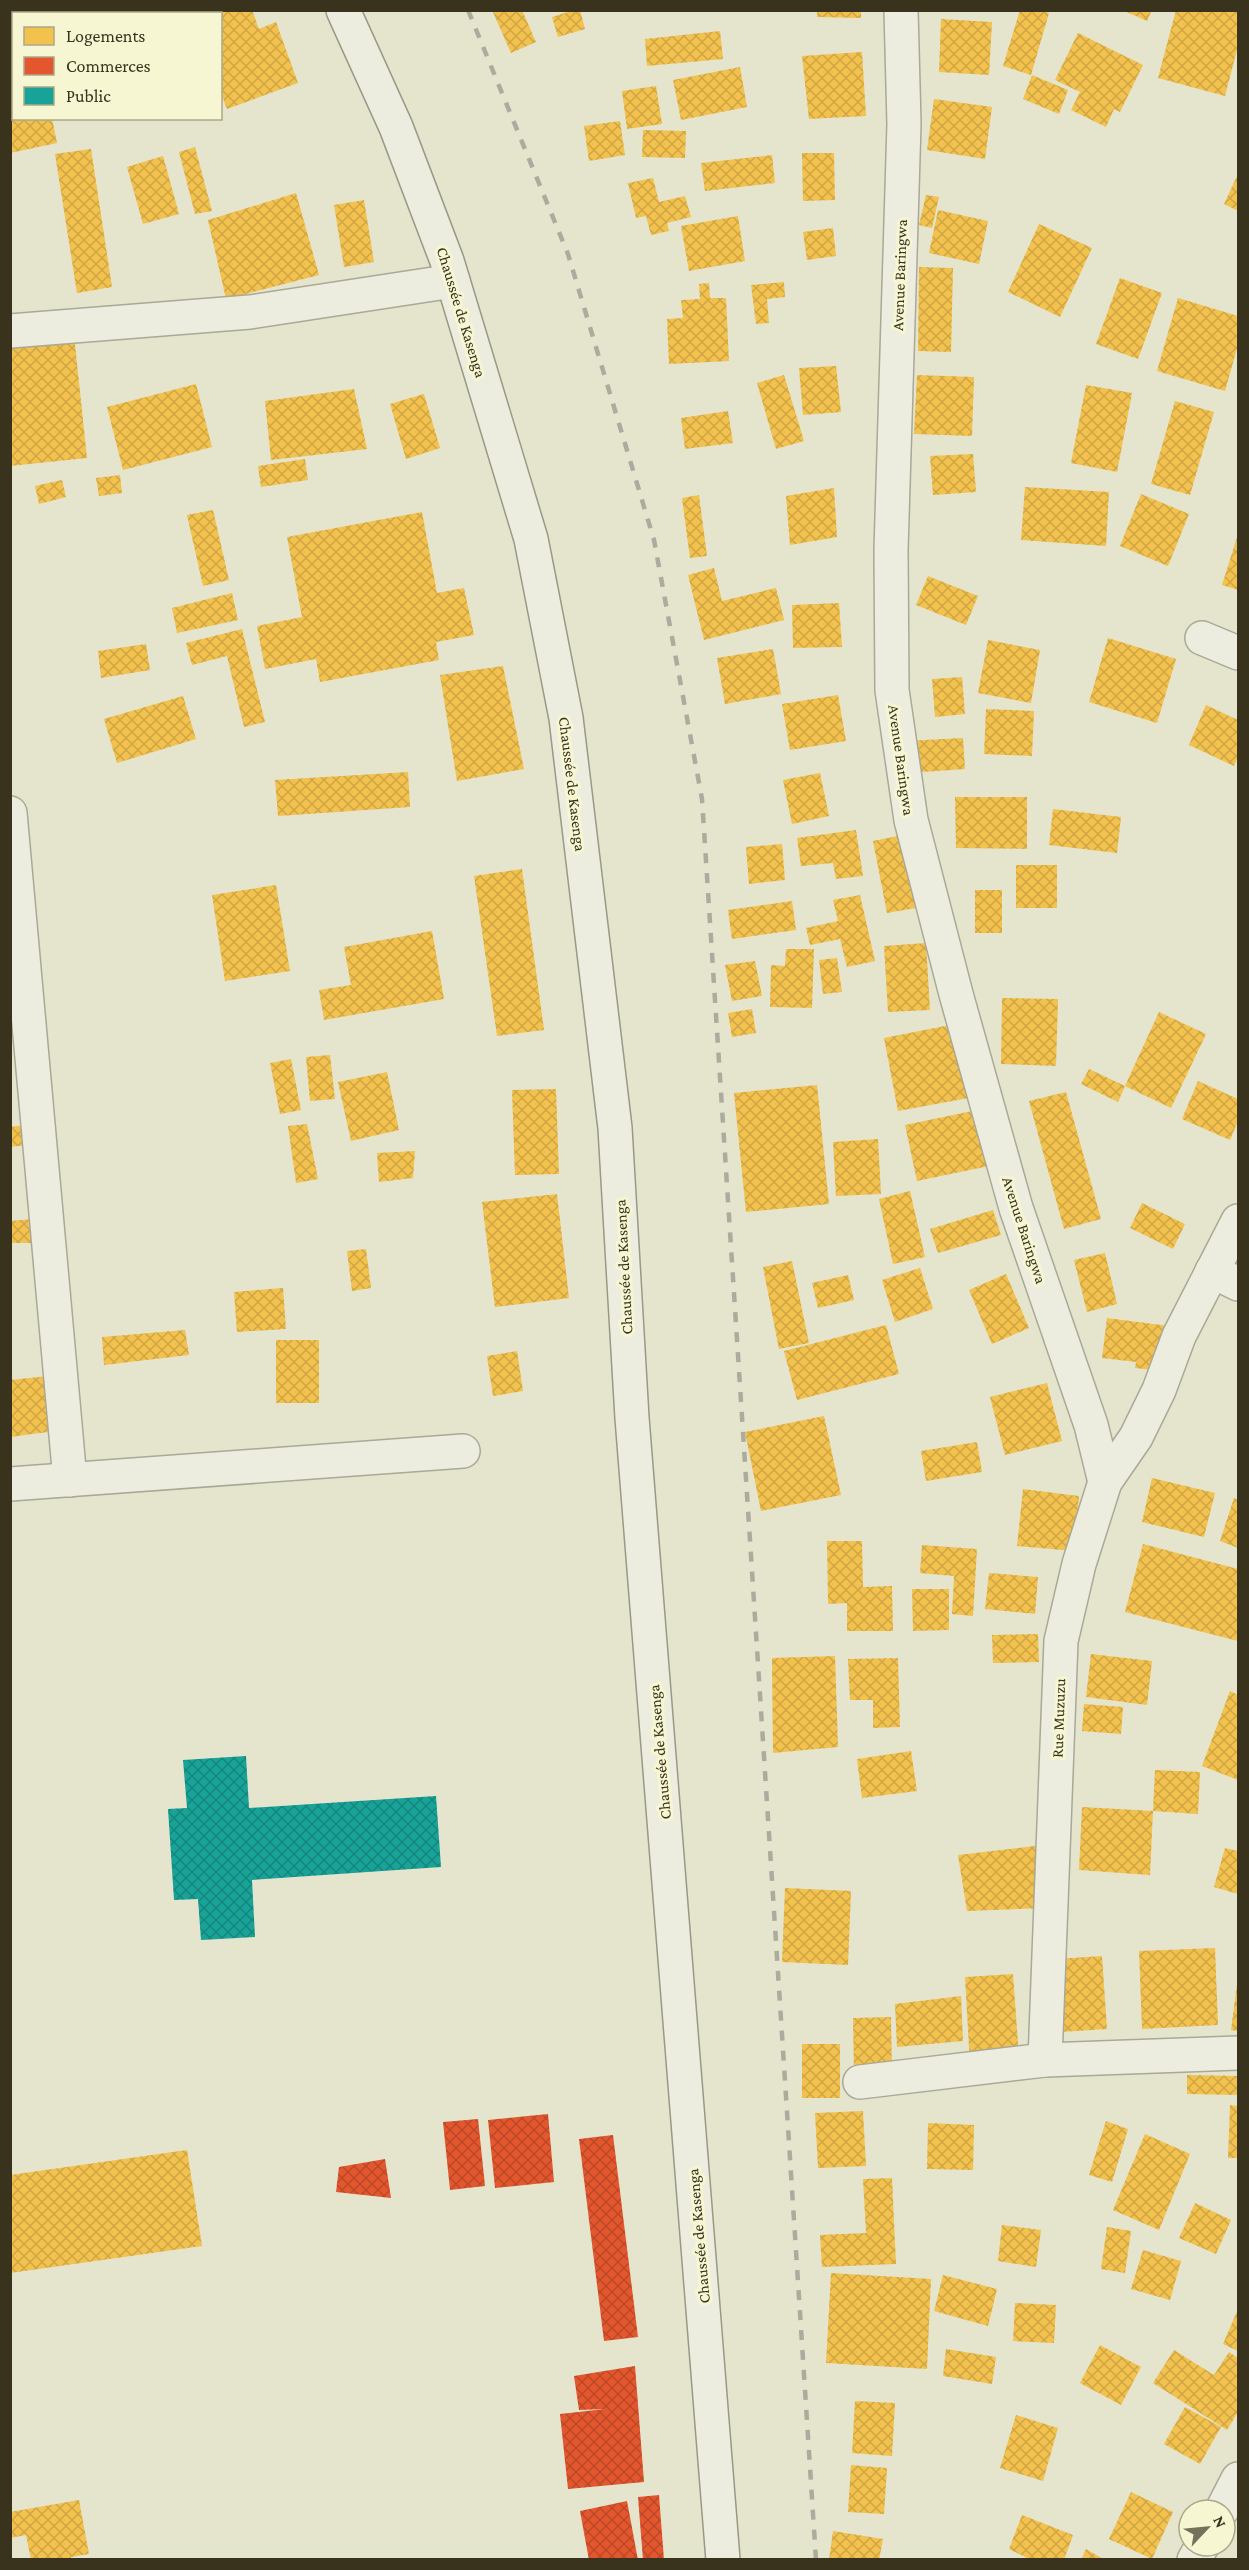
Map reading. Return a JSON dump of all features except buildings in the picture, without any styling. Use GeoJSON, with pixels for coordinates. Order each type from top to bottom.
{"type":"FeatureCollection","features":[{"type":"Feature","properties":{"kind":"street","name":"Chaussée de Kasenga"},"geometry":{"type":"LineString","coordinates":[[344,10],[396,127],[453,281],[531,539],[566,718],[614,1116],[632,1418],[723,2559]]}},
{"type":"Feature","properties":{"kind":"street","name":"Avenue Baringwa"},"geometry":{"type":"LineString","coordinates":[[901,10],[904,124],[891,550],[892,690],[911,820],[956,994],[1016,1208],[1091,1425],[1105,1482]]}},
{"type":"Feature","properties":{"kind":"street"},"geometry":{"type":"LineString","coordinates":[[10,331],[250,312],[453,281]]}},
{"type":"Feature","properties":{"kind":"street"},"geometry":{"type":"LineString","coordinates":[[1202,638],[1239,653]]}},
{"type":"Feature","properties":{"kind":"street"},"geometry":{"type":"LineString","coordinates":[[10,813],[70,1480]]}},
{"type":"Feature","properties":{"kind":"street","name":"Rue Muzuzu"},"geometry":{"type":"LineString","coordinates":[[1045,2060],[1061,1641],[1079,1564],[1105,1482],[1136,1437],[1159,1390],[1179,1336],[1225,1278],[1239,1221]]}},
{"type":"Feature","properties":{"kind":"street"},"geometry":{"type":"LineString","coordinates":[[10,1484],[464,1451]]}},
{"type":"Feature","properties":{"kind":"street"},"geometry":{"type":"LineString","coordinates":[[860,2082],[1045,2060],[1239,2053]]}},
{"type":"Feature","properties":{"kind":"street"},"geometry":{"type":"LineString","coordinates":[[1229,2498],[1239,2479]]}},
{"type":"Feature","properties":{"kind":"railway"},"geometry":{"type":"LineString","coordinates":[[468,10],[568,254],[654,540],[702,799],[816,2560]]}}]}
